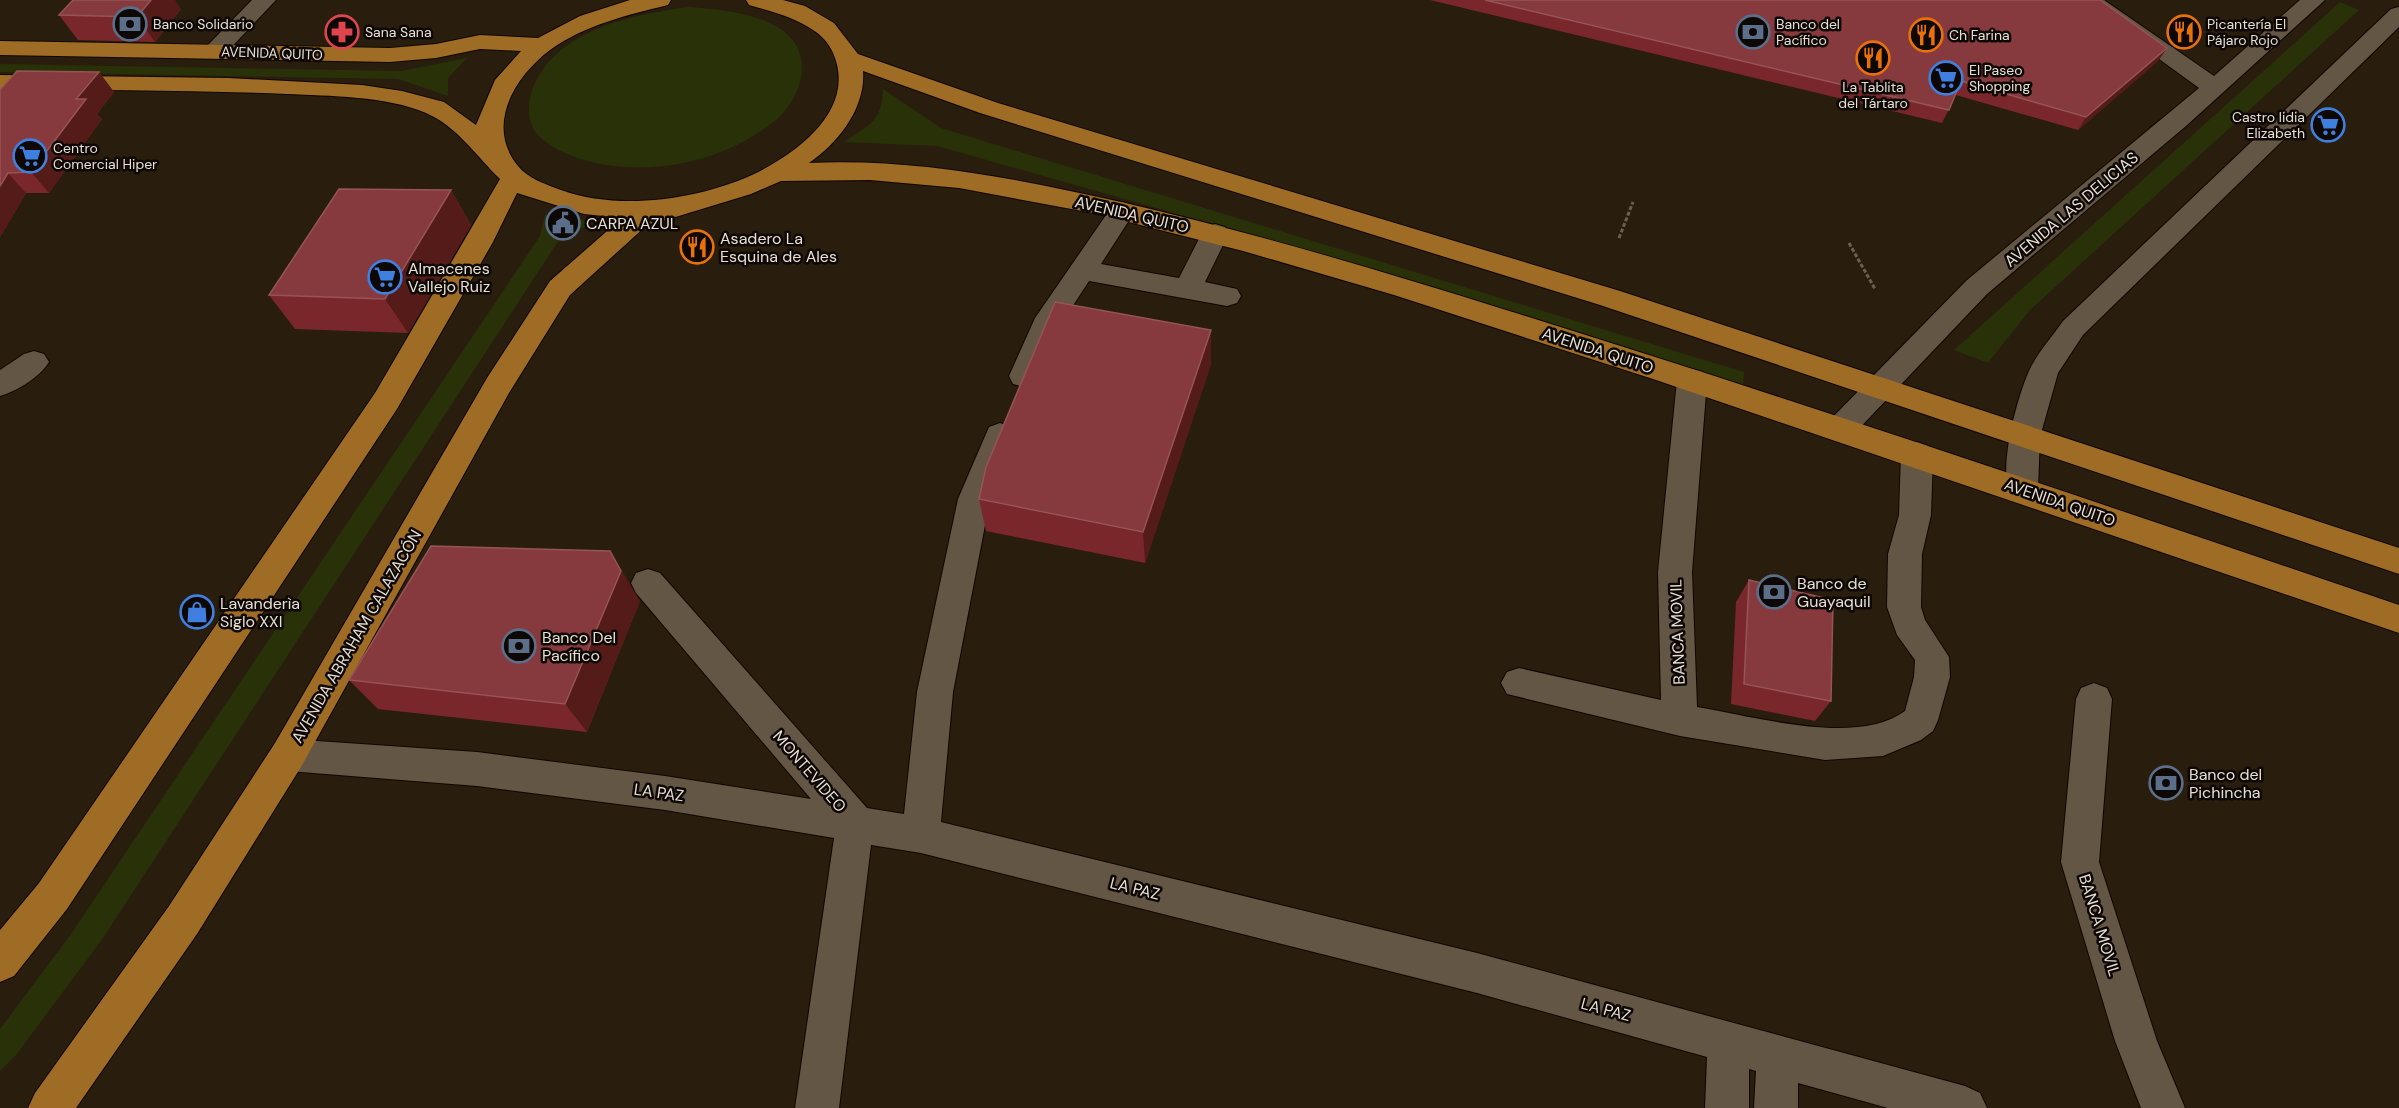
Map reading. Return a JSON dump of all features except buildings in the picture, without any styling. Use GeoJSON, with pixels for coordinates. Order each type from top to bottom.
{"type":"FeatureCollection","features":[{"type":"Feature","properties":{"kind":"main road"},"geometry":{"type":"LineString","coordinates":[[0,962],[52,896],[386,401],[507,189],[510,173],[489,127],[503,84],[542,45],[579,23],[626,4],[660,0]]}},
{"type":"Feature","properties":{"kind":"main road"},"geometry":{"type":"LineString","coordinates":[[0,82],[329,89],[424,103],[453,119],[510,173],[562,201],[623,210],[691,204],[737,191],[778,173],[805,156],[826,137],[841,117],[850,97],[853,77],[849,59],[838,39],[819,22],[780,4],[757,0]]}},
{"type":"Feature","properties":{"kind":"main road"},"geometry":{"type":"LineString","coordinates":[[808,0],[819,22]]}},
{"type":"Feature","properties":{"kind":"main road","name":"AVENIDA QUITO"},"geometry":{"type":"LineString","coordinates":[[0,48],[390,55],[436,51],[480,42],[542,45]]}},
{"type":"Feature","properties":{"kind":"main road"},"geometry":{"type":"LineString","coordinates":[[849,59],[885,68],[957,98],[1610,298],[2399,561]]}},
{"type":"Feature","properties":{"kind":"main road","name":"AVENIDA QUITO"},"geometry":{"type":"LineString","coordinates":[[778,173],[825,169],[885,170],[963,178],[1215,233],[1382,279],[1692,380],[2022,489],[2399,619]]}},
{"type":"Feature","properties":{"kind":"main road","name":"AVENIDA ABRAHAM CALAZACÓN"},"geometry":{"type":"LineString","coordinates":[[50,1108],[183,920],[288,755],[492,396],[560,288],[636,220],[691,204]]}},
{"type":"Feature","properties":{"kind":"street"},"geometry":{"type":"LineString","coordinates":[[214,51],[265,0]]}},
{"type":"Feature","properties":{"kind":"street"},"geometry":{"type":"LineString","coordinates":[[2089,0],[2215,88]]}},
{"type":"Feature","properties":{"kind":"street","name":"AVENIDA LAS DELICIAS"},"geometry":{"type":"LineString","coordinates":[[1840,429],[1977,286],[2215,88],[2314,0]]}},
{"type":"Feature","properties":{"kind":"street"},"geometry":{"type":"LineString","coordinates":[[2022,489],[2025,437],[2043,371],[2073,328],[2398,12]]}},
{"type":"Feature","properties":{"kind":"street"},"geometry":{"type":"LineString","coordinates":[[921,835],[935,692],[974,499],[1045,325],[1122,211]]}},
{"type":"Feature","properties":{"kind":"street"},"geometry":{"type":"LineString","coordinates":[[1188,288],[1215,233]]}},
{"type":"Feature","properties":{"kind":"street"},"geometry":{"type":"LineString","coordinates":[[1083,270],[1227,296]]}},
{"type":"Feature","properties":{"kind":"street"},"geometry":{"type":"LineString","coordinates":[[0,385],[34,362]]}},
{"type":"Feature","properties":{"kind":"street","name":"BANCA MOVIL"},"geometry":{"type":"LineString","coordinates":[[1680,720],[1675,572],[1692,380]]}},
{"type":"Feature","properties":{"kind":"street"},"geometry":{"type":"LineString","coordinates":[[1519,683],[1680,720],[1825,744],[1883,740],[1908,729],[1920,720],[1932,677],[1932,657],[1909,625],[1904,607],[1905,554],[1915,514],[1917,454]]}},
{"type":"Feature","properties":{"kind":"street","name":"MONTEVIDEO"},"geometry":{"type":"LineString","coordinates":[[648,583],[855,823],[817,1108]]}},
{"type":"Feature","properties":{"kind":"street","name":"BANCA MOVIL"},"geometry":{"type":"LineString","coordinates":[[2094,699],[2080,862],[2136,1041],[2163,1108]]}},
{"type":"Feature","properties":{"kind":"street","name":"LA PAZ"},"geometry":{"type":"LineString","coordinates":[[288,755],[489,771],[665,793],[921,835],[1477,973],[1965,1108]]}},
{"type":"Feature","properties":{"kind":"street"},"geometry":{"type":"LineString","coordinates":[[1727,1108],[1728,1043]]}},
{"type":"Feature","properties":{"kind":"street"},"geometry":{"type":"LineString","coordinates":[[1776,1108],[1778,1057]]}},
{"type":"Feature","properties":{"kind":"path"},"geometry":{"type":"LineString","coordinates":[[1618,238],[1633,202]]}},
{"type":"Feature","properties":{"kind":"path"},"geometry":{"type":"LineString","coordinates":[[1849,243],[1875,289]]}},
{"type":"Feature","properties":{"kind":"green space"},"geometry":{"type":"Polygon","coordinates":[[[2340,2],[2359,10],[2029,311],[1988,363],[1954,350],[2340,2]]]}},
{"type":"Feature","properties":{"kind":"green space"},"geometry":{"type":"Polygon","coordinates":[[[688,7],[725,11],[764,21],[781,30],[794,42],[801,58],[801,78],[792,101],[776,120],[731,148],[680,164],[653,167],[600,164],[564,152],[538,135],[529,115],[532,90],[543,70],[558,53],[576,39],[619,21],[688,7]]]}},
{"type":"Feature","properties":{"kind":"green space"},"geometry":{"type":"Polygon","coordinates":[[[467,58],[448,78],[448,96],[398,79],[0,72],[0,64],[401,71],[467,58]]]}},
{"type":"Feature","properties":{"kind":"green space"},"geometry":{"type":"Polygon","coordinates":[[[883,89],[941,128],[1744,372],[1743,385],[1209,223],[937,146],[844,142],[877,116],[883,89]]]}},
{"type":"Feature","properties":{"kind":"green space"},"geometry":{"type":"Polygon","coordinates":[[[545,215],[594,221],[557,243],[101,941],[16,1055],[0,1071],[0,1029],[71,934],[540,236],[545,215]]]}},
{"type":"Feature","properties":{"kind":"place","name":"Banco Solidario"},"geometry":{"type":"Point","coordinates":[130,24]}},
{"type":"Feature","properties":{"kind":"place","name":"Sana Sana"},"geometry":{"type":"Point","coordinates":[342,32]}},
{"type":"Feature","properties":{"kind":"place","name":"Banco del Pacífico"},"geometry":{"type":"Point","coordinates":[1753,32]}},
{"type":"Feature","properties":{"kind":"place","name":"Picantería El Pájaro Rojo"},"geometry":{"type":"Point","coordinates":[2184,32]}},
{"type":"Feature","properties":{"kind":"place","name":"Ch Farina"},"geometry":{"type":"Point","coordinates":[1926,35]}},
{"type":"Feature","properties":{"kind":"place","name":"La Tablita del Tártaro"},"geometry":{"type":"Point","coordinates":[1873,58]}},
{"type":"Feature","properties":{"kind":"place","name":"El Paseo Shopping"},"geometry":{"type":"Point","coordinates":[1946,78]}},
{"type":"Feature","properties":{"kind":"place","name":"Castro lidia Elizabeth"},"geometry":{"type":"Point","coordinates":[2328,125]}},
{"type":"Feature","properties":{"kind":"place","name":"Centro Comercial Hiper"},"geometry":{"type":"Point","coordinates":[30,156]}},
{"type":"Feature","properties":{"kind":"place","name":"CARPA AZUL"},"geometry":{"type":"Point","coordinates":[563,223]}},
{"type":"Feature","properties":{"kind":"place","name":"Asadero La Esquina de Ales"},"geometry":{"type":"Point","coordinates":[697,247]}},
{"type":"Feature","properties":{"kind":"place","name":"Almacenes Vallejo Ruiz"},"geometry":{"type":"Point","coordinates":[385,277]}},
{"type":"Feature","properties":{"kind":"place","name":"Banco de Guayaquil"},"geometry":{"type":"Point","coordinates":[1774,592]}},
{"type":"Feature","properties":{"kind":"place","name":"Lavanderìa Siglo XXI"},"geometry":{"type":"Point","coordinates":[197,612]}},
{"type":"Feature","properties":{"kind":"place","name":"Banco Del Pacífico"},"geometry":{"type":"Point","coordinates":[519,646]}},
{"type":"Feature","properties":{"kind":"place","name":"Banco del Pichincha"},"geometry":{"type":"Point","coordinates":[2166,783]}}]}
